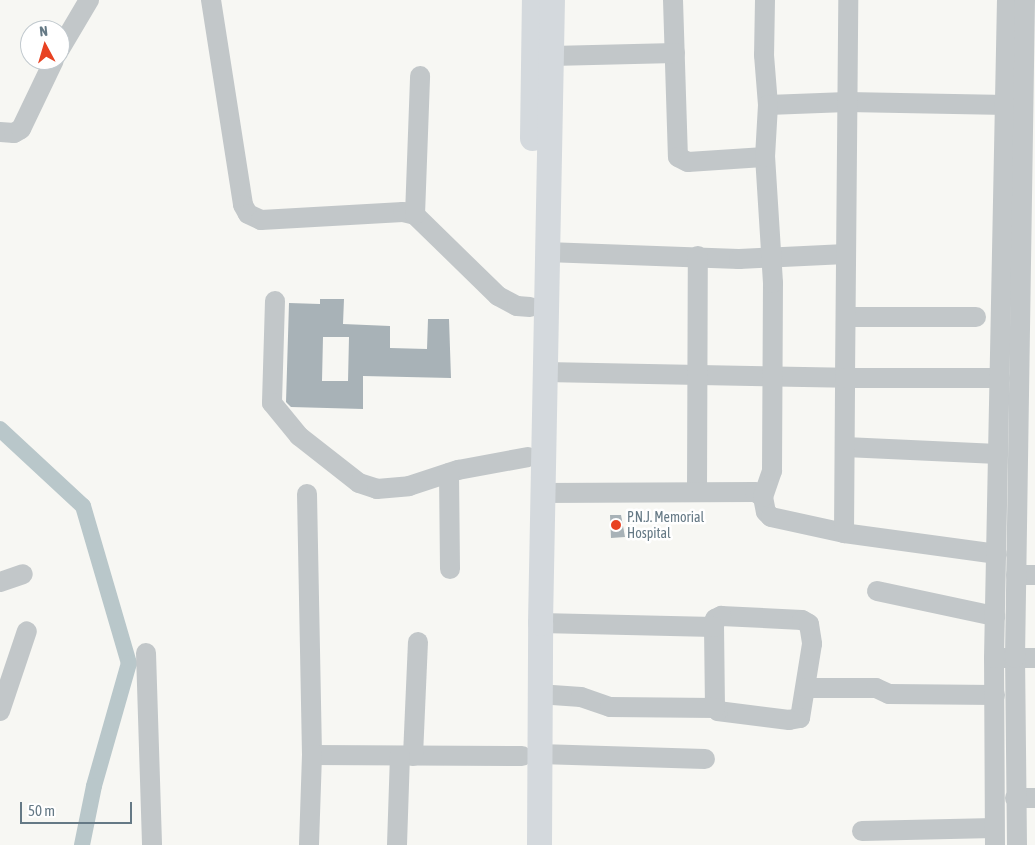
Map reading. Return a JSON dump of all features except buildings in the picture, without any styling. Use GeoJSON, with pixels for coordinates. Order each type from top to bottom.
{"type":"FeatureCollection","features":[{"type":"Feature","properties":{"kind":"main road"},"geometry":{"type":"LineString","coordinates":[[522,845],[538,694],[543,493],[530,307],[534,0]]}},
{"type":"Feature","properties":{"kind":"main road"},"geometry":{"type":"LineString","coordinates":[[539,845],[531,755],[528,457],[536,404],[545,372],[552,0]]}},
{"type":"Feature","properties":{"kind":"street"},"geometry":{"type":"LineString","coordinates":[[70,32],[89,0]]}},
{"type":"Feature","properties":{"kind":"street"},"geometry":{"type":"LineString","coordinates":[[210,0],[243,205],[248,214],[261,220],[404,212],[415,215],[498,296],[518,306],[530,307]]}},
{"type":"Feature","properties":{"kind":"street"},"geometry":{"type":"LineString","coordinates":[[673,0],[678,157],[688,162],[765,157]]}},
{"type":"Feature","properties":{"kind":"street"},"geometry":{"type":"LineString","coordinates":[[765,0],[764,55],[768,105],[765,157],[772,258],[773,377],[772,471],[762,497],[766,512],[770,517],[844,533],[996,554]]}},
{"type":"Feature","properties":{"kind":"street"},"geometry":{"type":"LineString","coordinates":[[844,533],[848,0]]}},
{"type":"Feature","properties":{"kind":"street"},"geometry":{"type":"LineString","coordinates":[[1007,0],[1022,108],[1025,575],[1015,658],[1016,845]]}},
{"type":"Feature","properties":{"kind":"street"},"geometry":{"type":"LineString","coordinates":[[862,831],[994,837],[994,658],[1000,378],[1022,108],[1030,48],[1025,0]]}},
{"type":"Feature","properties":{"kind":"street"},"geometry":{"type":"LineString","coordinates":[[552,56],[675,53]]}},
{"type":"Feature","properties":{"kind":"street"},"geometry":{"type":"LineString","coordinates":[[0,132],[14,133],[22,129],[49,70]]}},
{"type":"Feature","properties":{"kind":"street"},"geometry":{"type":"LineString","coordinates":[[415,215],[420,76]]}},
{"type":"Feature","properties":{"kind":"street"},"geometry":{"type":"LineString","coordinates":[[768,105],[847,102],[1022,108]]}},
{"type":"Feature","properties":{"kind":"street"},"geometry":{"type":"LineString","coordinates":[[546,252],[772,258],[846,254]]}},
{"type":"Feature","properties":{"kind":"street"},"geometry":{"type":"LineString","coordinates":[[697,492],[698,256]]}},
{"type":"Feature","properties":{"kind":"street"},"geometry":{"type":"LineString","coordinates":[[275,301],[272,403],[299,436],[359,483],[377,489],[409,486],[449,472],[528,457]]}},
{"type":"Feature","properties":{"kind":"street"},"geometry":{"type":"LineString","coordinates":[[846,317],[976,317]]}},
{"type":"Feature","properties":{"kind":"street"},"geometry":{"type":"LineString","coordinates":[[545,372],[845,378],[1000,378]]}},
{"type":"Feature","properties":{"kind":"street"},"geometry":{"type":"LineString","coordinates":[[845,447],[998,454]]}},
{"type":"Feature","properties":{"kind":"street"},"geometry":{"type":"LineString","coordinates":[[449,472],[450,569]]}},
{"type":"Feature","properties":{"kind":"street"},"geometry":{"type":"LineString","coordinates":[[543,493],[755,492],[762,497]]}},
{"type":"Feature","properties":{"kind":"street"},"geometry":{"type":"LineString","coordinates":[[308,494],[312,755],[309,845]]}},
{"type":"Feature","properties":{"kind":"street"},"geometry":{"type":"LineString","coordinates":[[0,582],[23,574]]}},
{"type":"Feature","properties":{"kind":"street"},"geometry":{"type":"LineString","coordinates":[[877,591],[995,616]]}},
{"type":"Feature","properties":{"kind":"street"},"geometry":{"type":"LineString","coordinates":[[538,694],[581,697],[610,707],[715,708],[718,711],[795,720],[803,713],[812,644],[811,629],[806,621],[721,616],[715,619],[715,708]]}},
{"type":"Feature","properties":{"kind":"street"},"geometry":{"type":"LineString","coordinates":[[540,623],[714,627]]}},
{"type":"Feature","properties":{"kind":"street"},"geometry":{"type":"LineString","coordinates":[[0,710],[27,631]]}},
{"type":"Feature","properties":{"kind":"street"},"geometry":{"type":"LineString","coordinates":[[397,845],[418,642]]}},
{"type":"Feature","properties":{"kind":"street"},"geometry":{"type":"LineString","coordinates":[[146,653],[152,845]]}},
{"type":"Feature","properties":{"kind":"street"},"geometry":{"type":"LineString","coordinates":[[994,658],[1035,658]]}},
{"type":"Feature","properties":{"kind":"street"},"geometry":{"type":"LineString","coordinates":[[806,688],[876,688],[889,694],[995,695]]}},
{"type":"Feature","properties":{"kind":"street"},"geometry":{"type":"LineString","coordinates":[[312,755],[531,755],[705,759]]}},
{"type":"Feature","properties":{"kind":"street"},"geometry":{"type":"LineString","coordinates":[[1015,798],[1035,798]]}},
{"type":"Feature","properties":{"kind":"waterway"},"geometry":{"type":"LineString","coordinates":[[0,429],[83,506],[129,663],[94,786],[82,845]]}},
{"type":"Feature","properties":{"kind":"place","name":"P.N.J. Memorial Hospital"},"geometry":{"type":"Point","coordinates":[616,525]}}]}
